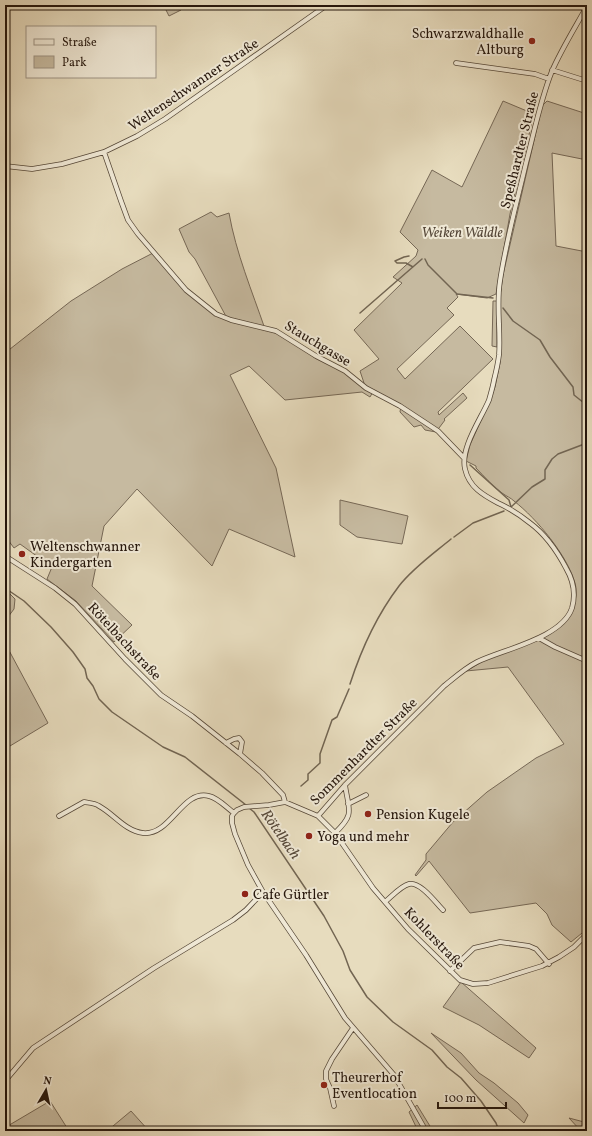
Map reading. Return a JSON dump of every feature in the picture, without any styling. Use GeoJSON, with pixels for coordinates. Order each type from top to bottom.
{"type":"FeatureCollection","features":[{"type":"Feature","properties":{"kind":"street","name":"Weltenschwanner Straße"},"geometry":{"type":"LineString","coordinates":[[5,166],[32,169],[62,164],[104,152],[137,136],[165,119],[327,5]]}},
{"type":"Feature","properties":{"kind":"street","name":"Speßhardter Straße"},"geometry":{"type":"LineString","coordinates":[[464,458],[493,386],[499,357],[500,280],[514,215],[543,97],[552,70],[587,6]]}},
{"type":"Feature","properties":{"kind":"street"},"geometry":{"type":"LineString","coordinates":[[456,63],[535,74],[549,79]]}},
{"type":"Feature","properties":{"kind":"street"},"geometry":{"type":"LineString","coordinates":[[552,70],[587,81]]}},
{"type":"Feature","properties":{"kind":"street","name":"Stauchgasse"},"geometry":{"type":"LineString","coordinates":[[104,152],[120,201],[128,220],[138,234],[186,290],[216,314],[231,320],[276,331],[316,356],[339,367],[366,388],[400,406],[438,431],[464,458]]}},
{"type":"Feature","properties":{"kind":"street","name":"Sommenhardter Straße"},"geometry":{"type":"LineString","coordinates":[[285,802],[318,816],[345,785],[444,686],[475,663],[539,638],[552,631],[568,615],[571,609],[574,591],[566,568],[542,533],[517,514],[479,493],[467,476],[464,467],[464,458]]}},
{"type":"Feature","properties":{"kind":"street","name":"Rötelbachstraße"},"geometry":{"type":"LineString","coordinates":[[5,556],[55,588],[75,604],[125,659],[161,695],[192,716],[240,754],[273,784],[283,795],[285,802]]}},
{"type":"Feature","properties":{"kind":"street"},"geometry":{"type":"LineString","coordinates":[[539,638],[554,647],[587,661]]}},
{"type":"Feature","properties":{"kind":"street"},"geometry":{"type":"LineString","coordinates":[[226,743],[239,738],[242,742],[240,754]]}},
{"type":"Feature","properties":{"kind":"street"},"geometry":{"type":"LineString","coordinates":[[335,833],[346,822],[350,815],[345,785]]}},
{"type":"Feature","properties":{"kind":"street"},"geometry":{"type":"LineString","coordinates":[[59,816],[84,802],[97,805],[134,831],[143,833],[153,832],[166,824],[188,801],[200,795],[209,796],[219,801],[234,813]]}},
{"type":"Feature","properties":{"kind":"street"},"geometry":{"type":"LineString","coordinates":[[348,804],[366,795]]}},
{"type":"Feature","properties":{"kind":"street"},"geometry":{"type":"LineString","coordinates":[[285,802],[244,807],[232,816],[235,834],[248,865],[262,892],[306,954],[344,1018],[394,1075],[426,1131]]}},
{"type":"Feature","properties":{"kind":"street","name":"Kohlerstraße"},"geometry":{"type":"LineString","coordinates":[[318,816],[335,833],[374,888],[418,940],[460,980],[473,984],[488,984],[549,964],[574,947],[587,934]]}},
{"type":"Feature","properties":{"kind":"street"},"geometry":{"type":"LineString","coordinates":[[386,901],[408,884],[414,883],[420,885],[443,910]]}},
{"type":"Feature","properties":{"kind":"street"},"geometry":{"type":"LineString","coordinates":[[5,1081],[33,1048],[154,968],[233,920],[246,910],[262,892]]}},
{"type":"Feature","properties":{"kind":"street"},"geometry":{"type":"LineString","coordinates":[[450,971],[474,948],[500,942],[529,946],[536,949],[549,964]]}},
{"type":"Feature","properties":{"kind":"street"},"geometry":{"type":"LineString","coordinates":[[334,1106],[330,1088],[326,1079],[326,1072],[332,1060],[354,1029]]}},
{"type":"Feature","properties":{"kind":"green space"},"geometry":{"type":"Polygon","coordinates":[[[170,5],[179,5],[181,10],[169,16],[165,8],[170,5]]]}},
{"type":"Feature","properties":{"kind":"green space","name":"Weiken Wäldle"},"geometry":{"type":"Polygon","coordinates":[[[503,101],[534,114],[510,214],[496,294],[487,298],[456,294],[458,297],[447,308],[454,315],[397,369],[405,379],[460,326],[493,359],[438,412],[439,415],[463,393],[467,398],[444,419],[445,420],[436,432],[425,430],[421,425],[414,427],[400,412],[401,405],[374,390],[370,397],[362,392],[285,400],[249,366],[230,375],[276,468],[295,557],[229,529],[212,566],[137,489],[104,526],[92,586],[132,625],[114,642],[76,601],[47,579],[52,567],[20,544],[14,548],[5,536],[5,353],[71,301],[122,269],[153,253],[207,309],[228,320],[195,259],[189,252],[179,229],[211,212],[217,217],[229,213],[240,257],[265,329],[283,336],[315,358],[344,372],[362,386],[364,383],[360,371],[379,359],[354,330],[402,283],[393,277],[416,256],[418,250],[400,232],[432,170],[462,187],[503,101]]]}},
{"type":"Feature","properties":{"kind":"green space"},"geometry":{"type":"Polygon","coordinates":[[[547,101],[587,114],[587,160],[552,153],[556,246],[587,252],[587,929],[571,942],[552,925],[547,914],[536,903],[470,913],[429,861],[416,876],[415,875],[426,860],[426,854],[453,822],[487,792],[536,758],[564,744],[508,667],[466,671],[505,651],[542,639],[554,631],[572,610],[576,597],[575,583],[571,572],[550,538],[532,517],[513,500],[495,487],[476,468],[476,466],[466,461],[470,445],[495,387],[500,363],[500,296],[503,275],[542,106],[547,101]]]}},
{"type":"Feature","properties":{"kind":"green space"},"geometry":{"type":"Polygon","coordinates":[[[493,301],[497,301],[497,347],[492,346],[493,301]]]}},
{"type":"Feature","properties":{"kind":"green space"},"geometry":{"type":"Polygon","coordinates":[[[340,500],[408,516],[402,544],[357,537],[340,525],[340,500]]]}},
{"type":"Feature","properties":{"kind":"green space"},"geometry":{"type":"Polygon","coordinates":[[[5,589],[15,599],[14,609],[5,621],[5,589]]]}},
{"type":"Feature","properties":{"kind":"green space"},"geometry":{"type":"Polygon","coordinates":[[[5,643],[48,723],[5,749],[5,643]]]}},
{"type":"Feature","properties":{"kind":"green space"},"geometry":{"type":"Polygon","coordinates":[[[461,982],[536,1048],[529,1058],[479,1025],[443,1007],[461,982]]]}},
{"type":"Feature","properties":{"kind":"green space"},"geometry":{"type":"Polygon","coordinates":[[[431,1033],[461,1053],[479,1073],[494,1083],[518,1103],[528,1115],[524,1123],[476,1080],[431,1033]]]}},
{"type":"Feature","properties":{"kind":"green space"},"geometry":{"type":"Polygon","coordinates":[[[50,1101],[69,1131],[5,1131],[5,1127],[50,1101]]]}},
{"type":"Feature","properties":{"kind":"green space"},"geometry":{"type":"Polygon","coordinates":[[[417,1105],[433,1131],[418,1131],[409,1112],[417,1105]]]}},
{"type":"Feature","properties":{"kind":"green space"},"geometry":{"type":"Polygon","coordinates":[[[131,1111],[149,1131],[107,1131],[131,1111]]]}},
{"type":"Feature","properties":{"kind":"green space"},"geometry":{"type":"Polygon","coordinates":[[[569,1118],[584,1122],[587,1125],[587,1131],[581,1131],[569,1118]]]}},
{"type":"Feature","properties":{"kind":"waterway"},"geometry":{"type":"LineString","coordinates":[[409,256],[395,261],[397,263],[406,263],[413,267]]}},
{"type":"Feature","properties":{"kind":"waterway"},"geometry":{"type":"LineString","coordinates":[[360,313],[422,259]]}},
{"type":"Feature","properties":{"kind":"waterway"},"geometry":{"type":"LineString","coordinates":[[425,259],[428,265],[457,294],[493,298]]}},
{"type":"Feature","properties":{"kind":"waterway"},"geometry":{"type":"LineString","coordinates":[[503,308],[513,321],[540,340],[550,357],[573,387],[574,395],[584,403],[587,409]]}},
{"type":"Feature","properties":{"kind":"waterway"},"geometry":{"type":"LineString","coordinates":[[510,508],[532,487],[545,479],[545,470],[552,459],[558,454],[587,443]]}},
{"type":"Feature","properties":{"kind":"waterway"},"geometry":{"type":"LineString","coordinates":[[470,465],[509,500],[511,507]]}},
{"type":"Feature","properties":{"kind":"waterway"},"geometry":{"type":"LineString","coordinates":[[454,537],[473,523],[504,511]]}},
{"type":"Feature","properties":{"kind":"waterway"},"geometry":{"type":"LineString","coordinates":[[350,684],[370,633],[391,597],[410,573],[451,539]]}},
{"type":"Feature","properties":{"kind":"waterway","name":"Rötelbach"},"geometry":{"type":"LineString","coordinates":[[5,588],[24,601],[51,627],[73,652],[85,669],[87,678],[93,686],[99,699],[112,712],[163,747],[185,757],[246,805]]}},
{"type":"Feature","properties":{"kind":"waterway"},"geometry":{"type":"LineString","coordinates":[[301,786],[308,780],[308,774],[320,763],[320,754],[332,720],[337,717],[349,689]]}},
{"type":"Feature","properties":{"kind":"waterway","name":"Rötelbach"},"geometry":{"type":"LineString","coordinates":[[249,808],[254,812],[324,916],[343,951],[350,970],[367,997],[393,1022],[432,1050],[447,1067],[461,1078],[481,1101],[496,1123],[499,1131]]}},
{"type":"Feature","properties":{"kind":"place","name":"Schwarzwaldhalle Altburg"},"geometry":{"type":"Point","coordinates":[532,41]}},
{"type":"Feature","properties":{"kind":"place","name":"Weltenschwanner Kindergarten"},"geometry":{"type":"Point","coordinates":[22,554]}},
{"type":"Feature","properties":{"kind":"place","name":"Pension Kugele"},"geometry":{"type":"Point","coordinates":[368,814]}},
{"type":"Feature","properties":{"kind":"place","name":"Yoga und mehr"},"geometry":{"type":"Point","coordinates":[309,836]}},
{"type":"Feature","properties":{"kind":"place","name":"Cafe Gürtler"},"geometry":{"type":"Point","coordinates":[245,894]}},
{"type":"Feature","properties":{"kind":"place","name":"Theurerhof Eventlocation"},"geometry":{"type":"Point","coordinates":[324,1085]}}]}
